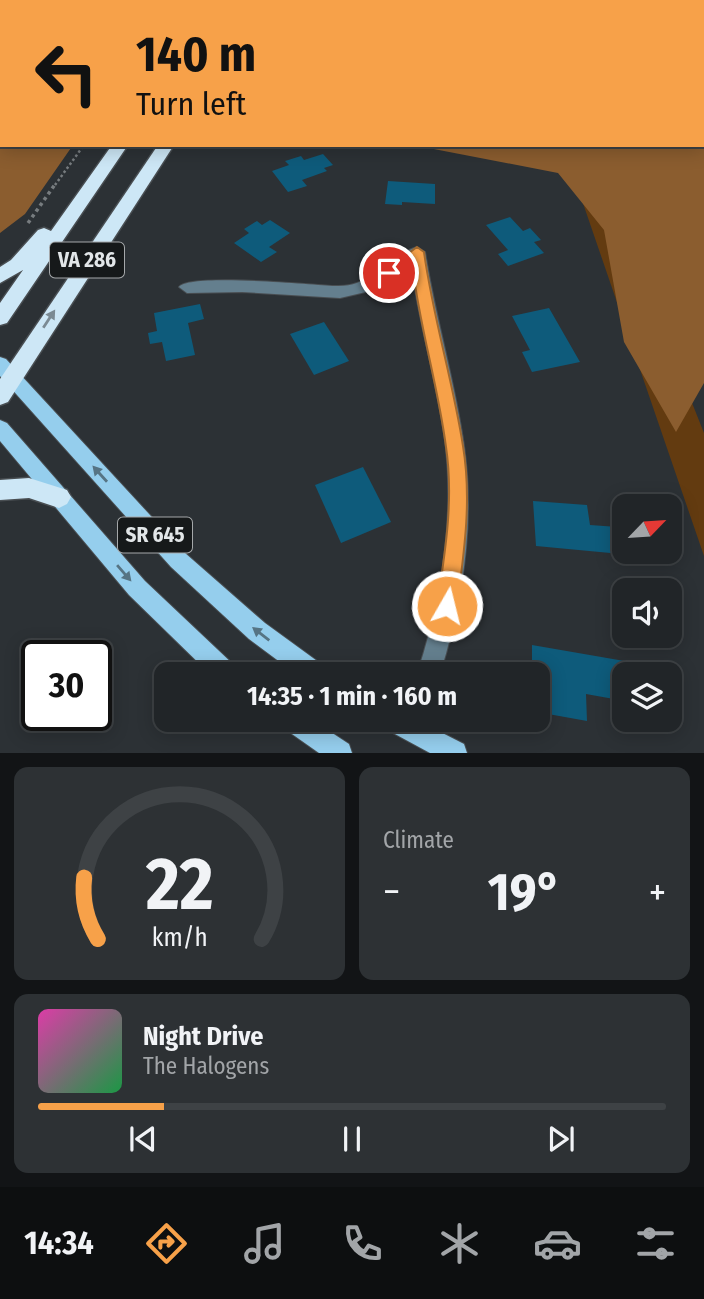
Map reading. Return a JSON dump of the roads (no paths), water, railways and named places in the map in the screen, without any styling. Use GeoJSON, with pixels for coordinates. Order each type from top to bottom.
{"type":"FeatureCollection","features":[{"type":"Feature","properties":{"kind":"highway","name":"VA 286"},"geometry":{"type":"LineString","coordinates":[[0,318],[119,147]]}},
{"type":"Feature","properties":{"kind":"highway","name":"VA 286"},"geometry":{"type":"LineString","coordinates":[[0,396],[6,371],[165,147]]}},
{"type":"Feature","properties":{"kind":"highway"},"geometry":{"type":"LineString","coordinates":[[0,276],[18,265],[93,182]]}},
{"type":"Feature","properties":{"kind":"highway"},"geometry":{"type":"LineString","coordinates":[[0,490],[29,488],[59,497]]}},
{"type":"Feature","properties":{"kind":"main road","name":"SR 645"},"geometry":{"type":"LineString","coordinates":[[6,371],[177,560],[257,631],[300,662]]}},
{"type":"Feature","properties":{"kind":"main road","name":"SR 645"},"geometry":{"type":"LineString","coordinates":[[0,428],[136,588],[214,662]]}},
{"type":"Feature","properties":{"kind":"main road"},"geometry":{"type":"LineString","coordinates":[[309,732],[340,753]]}},
{"type":"Feature","properties":{"kind":"main road"},"geometry":{"type":"LineString","coordinates":[[418,732],[455,753]]}},
{"type":"Feature","properties":{"kind":"street"},"geometry":{"type":"LineString","coordinates":[[187,287],[242,286],[340,292],[364,286],[389,273],[417,252],[422,294],[455,448],[458,526],[443,633],[432,662]]}}]}
